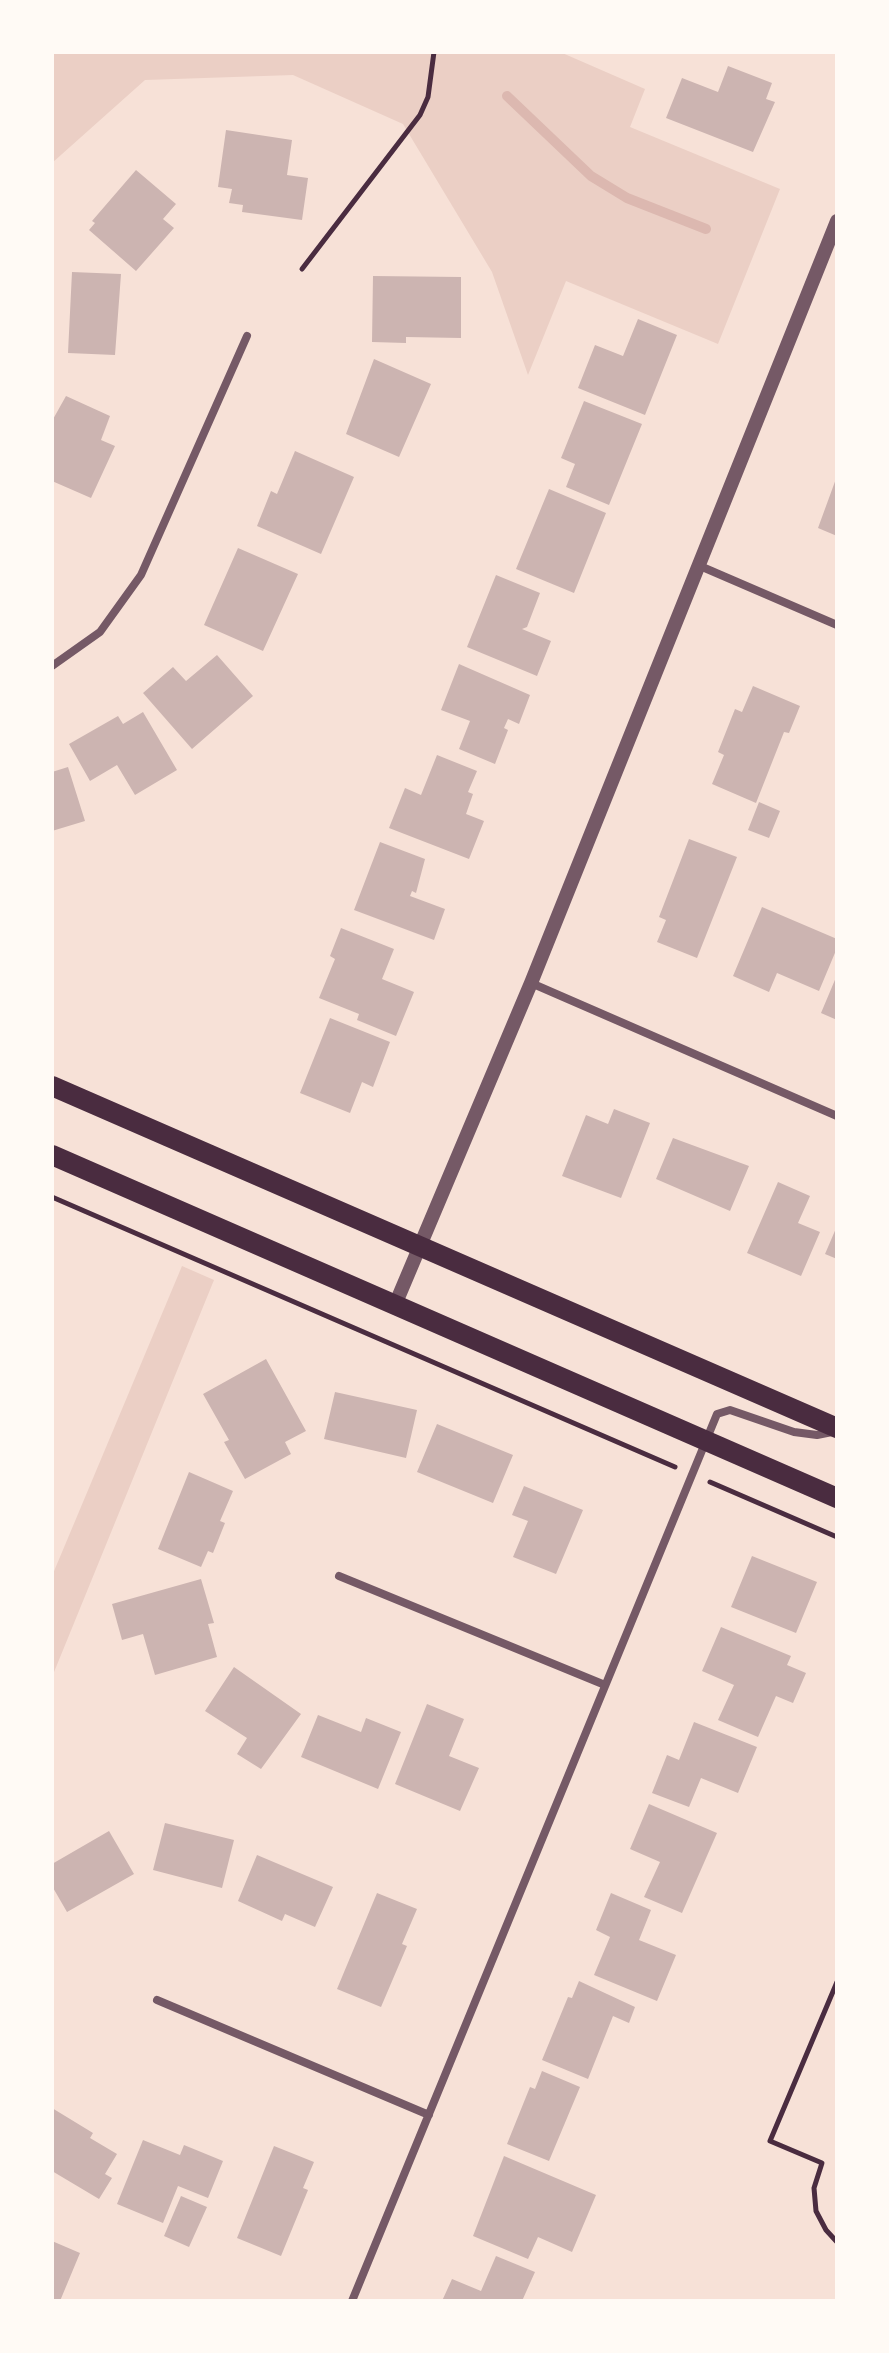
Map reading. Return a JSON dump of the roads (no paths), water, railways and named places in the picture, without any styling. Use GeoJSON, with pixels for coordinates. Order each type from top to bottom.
{"type":"FeatureCollection","features":[{"type":"Feature","properties":{"kind":"main road"},"geometry":{"type":"LineString","coordinates":[[52,1086],[837,1429]]}},
{"type":"Feature","properties":{"kind":"main road"},"geometry":{"type":"LineString","coordinates":[[52,1155],[837,1498]]}},
{"type":"Feature","properties":{"kind":"street"},"geometry":{"type":"LineString","coordinates":[[395,1305],[531,983],[837,221]]}},
{"type":"Feature","properties":{"kind":"street"},"geometry":{"type":"LineString","coordinates":[[52,666],[100,632],[141,575],[247,336]]}},
{"type":"Feature","properties":{"kind":"street"},"geometry":{"type":"LineString","coordinates":[[700,566],[837,625]]}},
{"type":"Feature","properties":{"kind":"street"},"geometry":{"type":"LineString","coordinates":[[531,983],[837,1116]]}},
{"type":"Feature","properties":{"kind":"street"},"geometry":{"type":"LineString","coordinates":[[352,2301],[690,1473],[717,1414],[730,1410],[794,1432],[817,1435],[837,1429]]}},
{"type":"Feature","properties":{"kind":"street"},"geometry":{"type":"LineString","coordinates":[[339,1576],[605,1685]]}},
{"type":"Feature","properties":{"kind":"street"},"geometry":{"type":"LineString","coordinates":[[157,2000],[429,2115]]}},
{"type":"Feature","properties":{"kind":"waterway"},"geometry":{"type":"LineString","coordinates":[[507,96],[591,176],[627,198],[706,229]]}}]}
